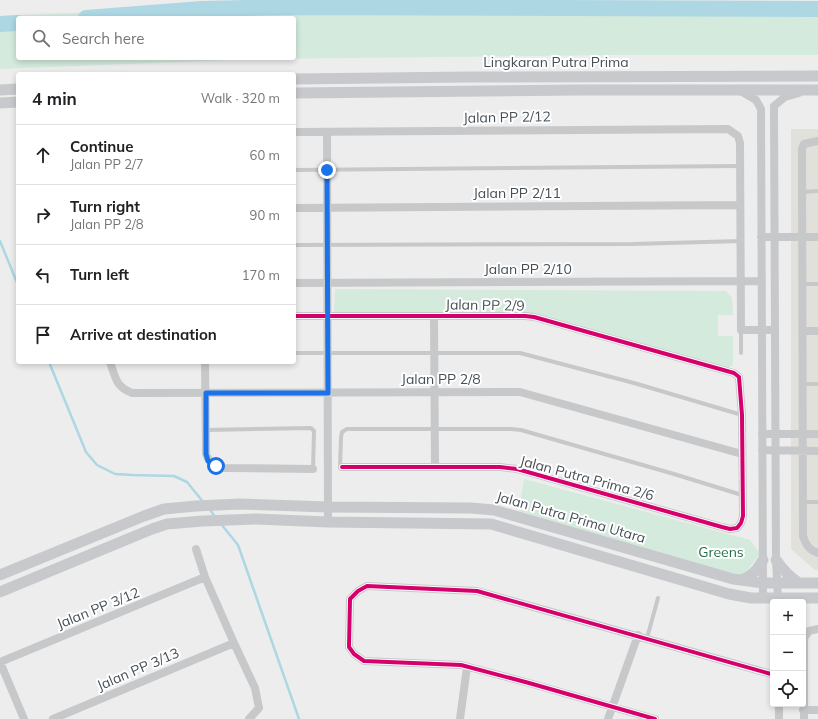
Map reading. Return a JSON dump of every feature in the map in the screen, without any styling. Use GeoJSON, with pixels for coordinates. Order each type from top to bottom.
{"type":"FeatureCollection","features":[{"type":"Feature","properties":{"kind":"main road","name":"Lingkaran Putra Prima"},"geometry":{"type":"LineString","coordinates":[[296,79],[818,76]]}},
{"type":"Feature","properties":{"kind":"main road"},"geometry":{"type":"LineString","coordinates":[[0,90],[16,89]]}},
{"type":"Feature","properties":{"kind":"main road","name":"Lingkaran Putra Prima"},"geometry":{"type":"LineString","coordinates":[[296,92],[813,90]]}},
{"type":"Feature","properties":{"kind":"main road"},"geometry":{"type":"LineString","coordinates":[[0,103],[16,102]]}},
{"type":"Feature","properties":{"kind":"main road","name":"Jalan Putra Prima Utara"},"geometry":{"type":"LineString","coordinates":[[0,574],[164,509],[240,504],[328,507],[471,508],[494,510],[733,579],[764,583],[818,583]]}},
{"type":"Feature","properties":{"kind":"main road","name":"Jalan Putra Prima Utara"},"geometry":{"type":"LineString","coordinates":[[0,592],[152,528],[167,524],[256,519],[328,522],[491,524],[729,594],[751,598],[818,598]]}},
{"type":"Feature","properties":{"kind":"main road"},"geometry":{"type":"LineString","coordinates":[[742,580],[752,576],[758,570],[763,560]]}},
{"type":"Feature","properties":{"kind":"main road"},"geometry":{"type":"LineString","coordinates":[[776,560],[782,569],[799,583]]}},
{"type":"Feature","properties":{"kind":"street"},"geometry":{"type":"LineString","coordinates":[[738,90],[756,100],[761,109],[763,598]]}},
{"type":"Feature","properties":{"kind":"street"},"geometry":{"type":"LineString","coordinates":[[778,598],[776,560],[774,106],[785,97],[813,90]]}},
{"type":"Feature","properties":{"kind":"street","name":"Jalan PP 2/12"},"geometry":{"type":"LineString","coordinates":[[296,132],[721,128],[728,129],[738,136],[740,143],[740,166]]}},
{"type":"Feature","properties":{"kind":"street"},"geometry":{"type":"LineString","coordinates":[[327,132],[328,522]]}},
{"type":"Feature","properties":{"kind":"street"},"geometry":{"type":"LineString","coordinates":[[818,141],[804,144],[802,149],[803,536],[806,545],[813,552],[818,553]]}},
{"type":"Feature","properties":{"kind":"street"},"geometry":{"type":"LineString","coordinates":[[740,166],[741,330],[775,330]]}},
{"type":"Feature","properties":{"kind":"street","name":"Jalan PP 2/11"},"geometry":{"type":"LineString","coordinates":[[296,208],[740,205]]}},
{"type":"Feature","properties":{"kind":"street"},"geometry":{"type":"LineString","coordinates":[[761,237],[818,237]]}},
{"type":"Feature","properties":{"kind":"street","name":"Jalan PP 2/10"},"geometry":{"type":"LineString","coordinates":[[296,283],[762,281]]}},
{"type":"Feature","properties":{"kind":"street","name":"Jalan PP 2/9"},"geometry":{"type":"LineString","coordinates":[[296,316],[534,317],[734,373],[739,377],[742,414]]}},
{"type":"Feature","properties":{"kind":"street"},"geometry":{"type":"LineString","coordinates":[[434,316],[435,467]]}},
{"type":"Feature","properties":{"kind":"street"},"geometry":{"type":"LineString","coordinates":[[803,331],[818,331]]}},
{"type":"Feature","properties":{"kind":"street","name":"Jalan PP 2/8"},"geometry":{"type":"LineString","coordinates":[[111,364],[118,384],[125,390],[132,393],[520,392],[742,454]]}},
{"type":"Feature","properties":{"kind":"street"},"geometry":{"type":"LineString","coordinates":[[205,364],[206,454],[208,461],[223,468],[313,469]]}},
{"type":"Feature","properties":{"kind":"street"},"geometry":{"type":"LineString","coordinates":[[742,414],[742,495]]}},
{"type":"Feature","properties":{"kind":"street"},"geometry":{"type":"LineString","coordinates":[[762,434],[818,434]]}},
{"type":"Feature","properties":{"kind":"street"},"geometry":{"type":"LineString","coordinates":[[762,450],[818,451]]}},
{"type":"Feature","properties":{"kind":"street","name":"Jalan Putra Prima 2/6"},"geometry":{"type":"LineString","coordinates":[[342,467],[500,467],[517,469],[730,529],[737,528],[741,523],[743,516],[742,495]]}},
{"type":"Feature","properties":{"kind":"street"},"geometry":{"type":"LineString","coordinates":[[196,549],[205,578],[255,688],[259,708],[249,719]]}},
{"type":"Feature","properties":{"kind":"street","name":"Jalan PP 3/12"},"geometry":{"type":"LineString","coordinates":[[0,662],[205,578]]}},
{"type":"Feature","properties":{"kind":"street"},"geometry":{"type":"LineString","coordinates":[[655,719],[461,665],[364,661],[354,654],[349,647],[350,600],[358,591],[367,586],[477,590],[770,674]]}},
{"type":"Feature","properties":{"kind":"street"},"geometry":{"type":"LineString","coordinates":[[804,719],[804,638],[809,631],[818,628]]}},
{"type":"Feature","properties":{"kind":"street"},"geometry":{"type":"LineString","coordinates":[[608,719],[638,635]]}},
{"type":"Feature","properties":{"kind":"street","name":"Jalan PP 3/13"},"geometry":{"type":"LineString","coordinates":[[53,719],[234,643]]}},
{"type":"Feature","properties":{"kind":"street"},"geometry":{"type":"LineString","coordinates":[[0,662],[24,719]]}},
{"type":"Feature","properties":{"kind":"street"},"geometry":{"type":"LineString","coordinates":[[460,719],[467,667]]}},
{"type":"Feature","properties":{"kind":"street"},"geometry":{"type":"LineString","coordinates":[[779,707],[779,719]]}},
{"type":"Feature","properties":{"kind":"street"},"geometry":{"type":"LineString","coordinates":[[804,710],[818,710]]}},
{"type":"Feature","properties":{"kind":"lane"},"geometry":{"type":"LineString","coordinates":[[296,170],[740,166]]}},
{"type":"Feature","properties":{"kind":"lane"},"geometry":{"type":"LineString","coordinates":[[802,192],[818,191]]}},
{"type":"Feature","properties":{"kind":"lane"},"geometry":{"type":"LineString","coordinates":[[296,245],[626,244],[741,241]]}},
{"type":"Feature","properties":{"kind":"lane"},"geometry":{"type":"LineString","coordinates":[[803,284],[818,284]]}},
{"type":"Feature","properties":{"kind":"lane"},"geometry":{"type":"LineString","coordinates":[[741,330],[741,352]]}},
{"type":"Feature","properties":{"kind":"lane"},"geometry":{"type":"LineString","coordinates":[[296,353],[528,354],[742,414]]}},
{"type":"Feature","properties":{"kind":"lane"},"geometry":{"type":"LineString","coordinates":[[803,384],[818,384]]}},
{"type":"Feature","properties":{"kind":"lane"},"geometry":{"type":"LineString","coordinates":[[206,430],[311,428],[314,431],[313,469]]}},
{"type":"Feature","properties":{"kind":"lane"},"geometry":{"type":"LineString","coordinates":[[342,467],[340,467],[341,437],[342,432],[346,429],[511,428],[674,474],[742,495]]}},
{"type":"Feature","properties":{"kind":"lane"},"geometry":{"type":"LineString","coordinates":[[803,502],[818,502]]}},
{"type":"Feature","properties":{"kind":"lane"},"geometry":{"type":"LineString","coordinates":[[647,638],[658,598]]}},
{"type":"Feature","properties":{"kind":"shaded area"},"geometry":{"type":"Polygon","coordinates":[[[791,129],[818,129],[818,570],[815,570],[791,549],[791,129]]]}},
{"type":"Feature","properties":{"kind":"green space"},"geometry":{"type":"Polygon","coordinates":[[[818,3],[818,55],[612,55],[296,59],[296,16],[16,16],[16,60],[233,60],[0,69],[0,16],[258,6],[818,3]]]}},
{"type":"Feature","properties":{"kind":"green space"},"geometry":{"type":"Polygon","coordinates":[[[335,289],[726,291],[732,298],[733,315],[718,315],[718,336],[733,336],[733,365],[728,368],[533,313],[334,312],[335,289]]]}},
{"type":"Feature","properties":{"kind":"green space","name":"Greens"},"geometry":{"type":"Polygon","coordinates":[[[524,479],[750,540],[760,554],[743,575],[712,569],[519,511],[524,479]]]}},
{"type":"Feature","properties":{"kind":"waterway"},"geometry":{"type":"LineString","coordinates":[[112,16],[202,9],[290,7],[818,9]]}},
{"type":"Feature","properties":{"kind":"waterway"},"geometry":{"type":"LineString","coordinates":[[0,24],[16,23]]}},
{"type":"Feature","properties":{"kind":"waterway"},"geometry":{"type":"LineString","coordinates":[[0,241],[16,280]]}},
{"type":"Feature","properties":{"kind":"waterway"},"geometry":{"type":"LineString","coordinates":[[50,364],[86,452],[97,465],[115,474],[174,476],[187,482],[204,503]]}},
{"type":"Feature","properties":{"kind":"waterway"},"geometry":{"type":"LineString","coordinates":[[209,508],[215,517]]}},
{"type":"Feature","properties":{"kind":"waterway"},"geometry":{"type":"LineString","coordinates":[[221,524],[238,545],[299,719]]}},
{"type":"Feature","properties":{"kind":"cycle path"},"geometry":{"type":"LineString","coordinates":[[296,316],[534,317],[734,373],[739,377],[742,415],[743,516],[741,523],[737,528],[730,529],[722,527],[517,469],[500,467],[342,467]]}},
{"type":"Feature","properties":{"kind":"cycle path"},"geometry":{"type":"LineString","coordinates":[[655,719],[461,665],[364,661],[354,654],[349,647],[350,599],[358,591],[367,586],[477,591],[770,674]]}},
{"type":"Feature","properties":{"kind":"route"},"geometry":{"type":"LineString","coordinates":[[216,466],[208,461],[206,454],[206,393],[328,393],[327,170]]}}]}
